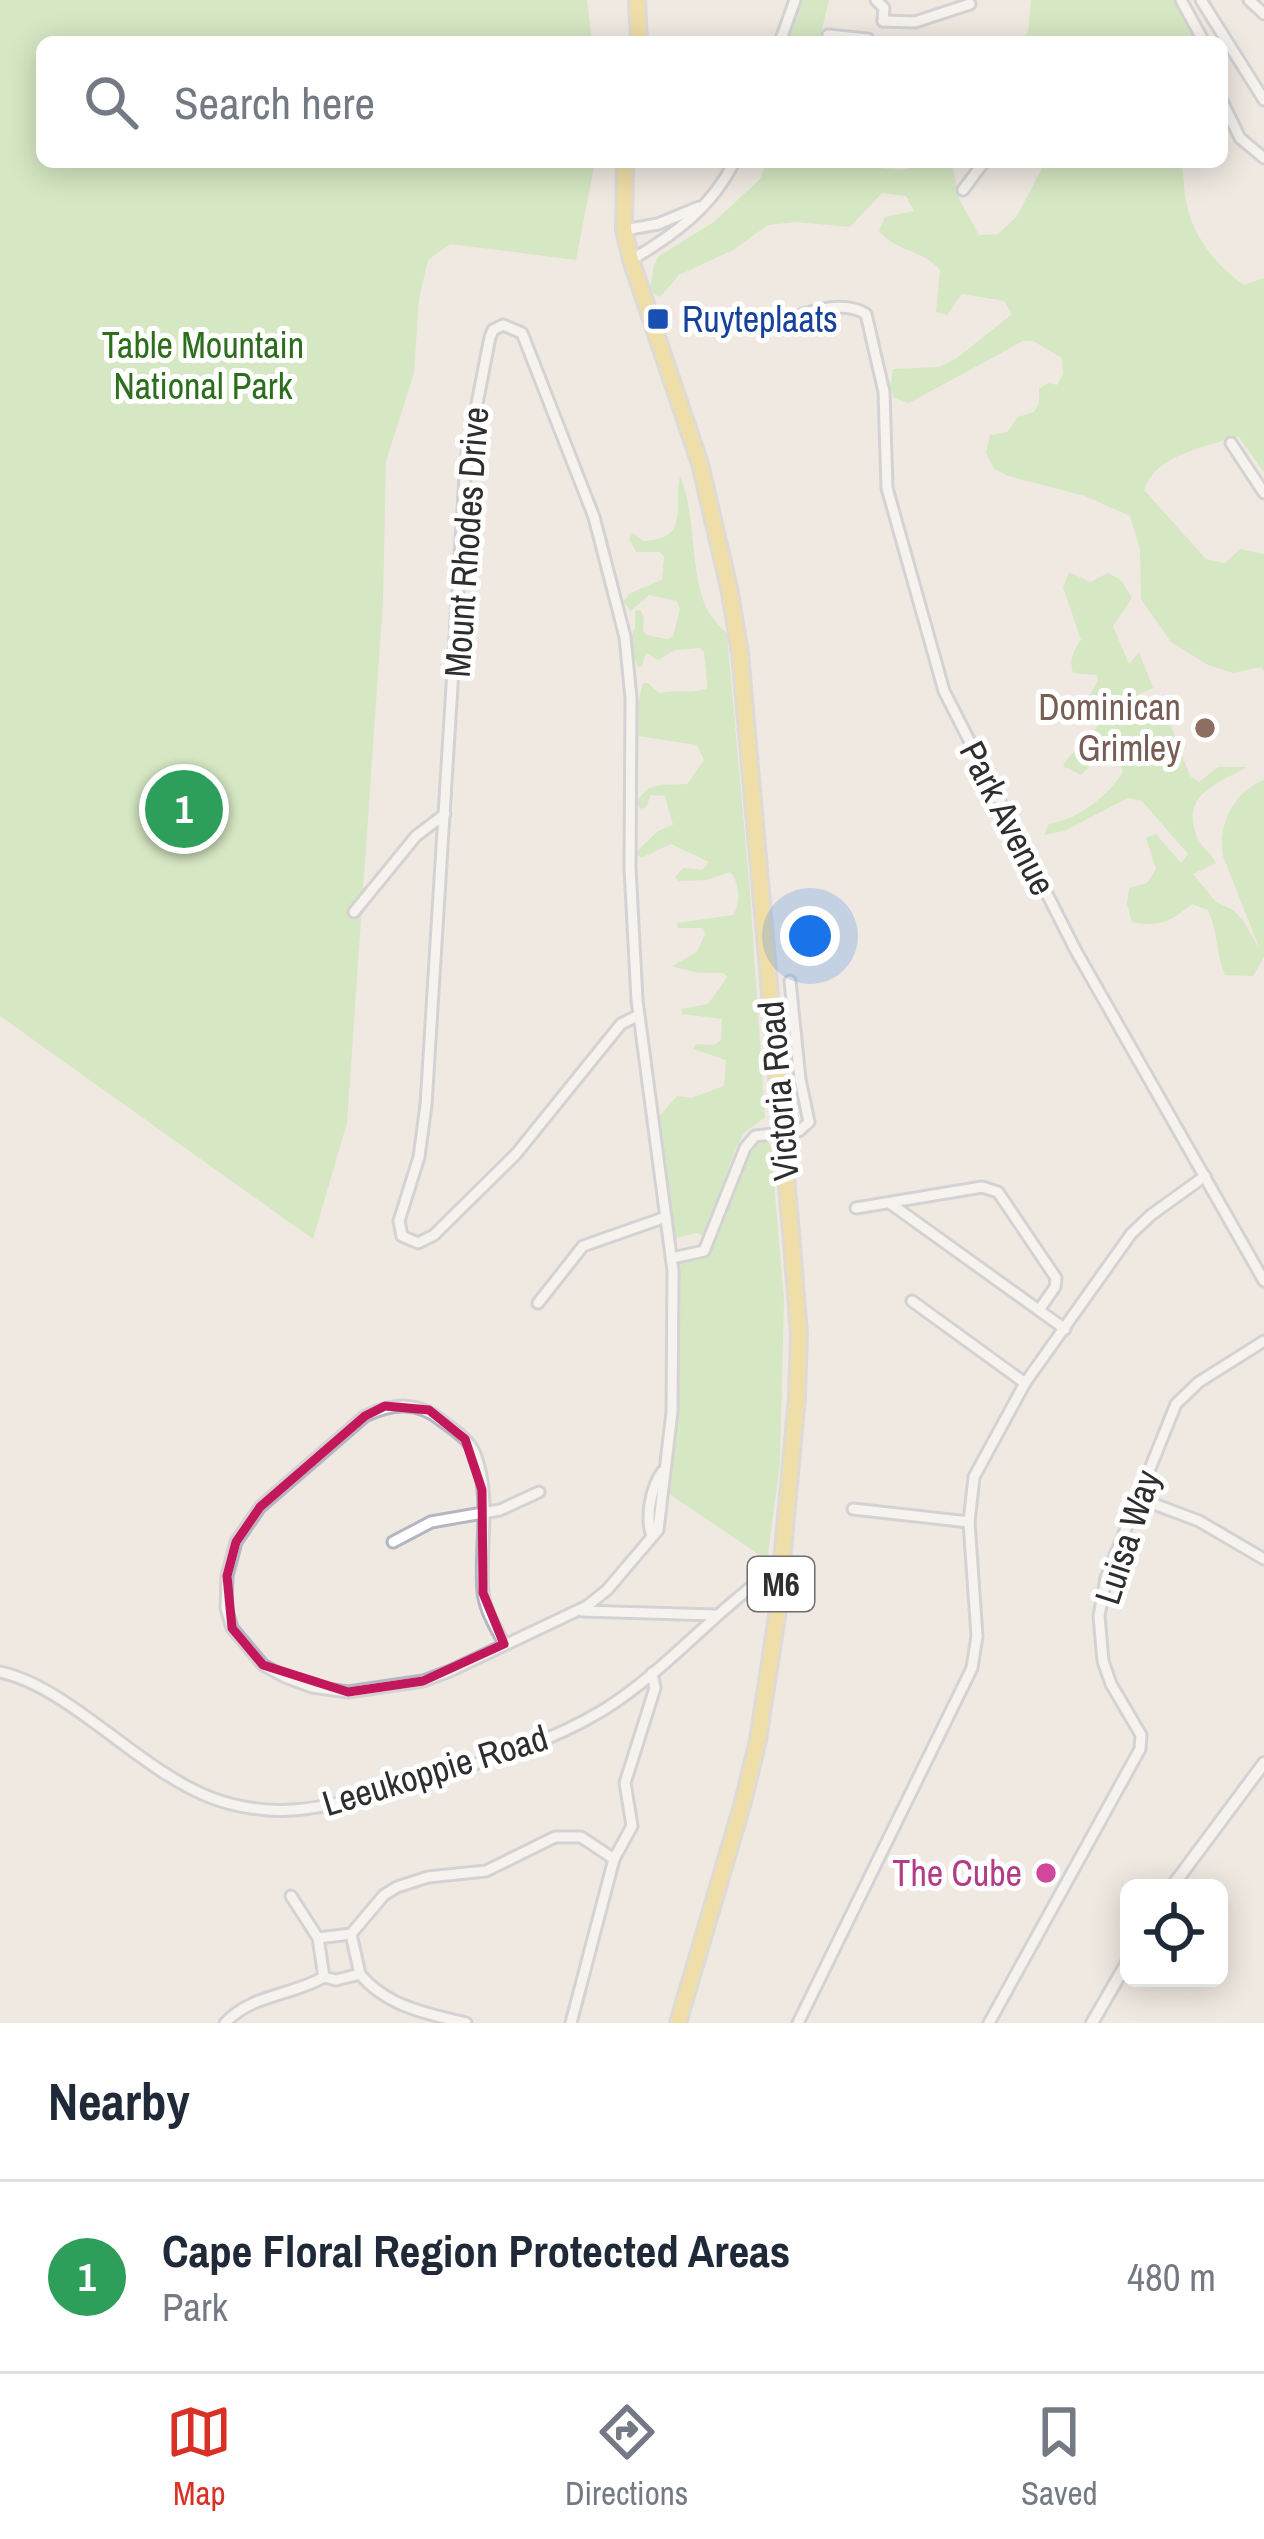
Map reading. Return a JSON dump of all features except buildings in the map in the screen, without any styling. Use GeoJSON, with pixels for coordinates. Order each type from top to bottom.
{"type":"FeatureCollection","features":[{"type":"Feature","properties":{"kind":"main road"},"geometry":{"type":"LineString","coordinates":[[637,0],[639,36]]}},
{"type":"Feature","properties":{"kind":"main road","name":"Victoria Road"},"geometry":{"type":"LineString","coordinates":[[626,168],[624,230],[631,260],[700,464],[740,653],[799,1334],[782,1576],[762,1716],[743,1802],[678,2023]]}},
{"type":"Feature","properties":{"kind":"street"},"geometry":{"type":"LineString","coordinates":[[782,36],[795,0]]}},
{"type":"Feature","properties":{"kind":"street"},"geometry":{"type":"LineString","coordinates":[[872,36],[883,21],[884,8],[876,0]]}},
{"type":"Feature","properties":{"kind":"street"},"geometry":{"type":"LineString","coordinates":[[1181,0],[1201,36]]}},
{"type":"Feature","properties":{"kind":"street"},"geometry":{"type":"LineString","coordinates":[[1201,0],[1224,36]]}},
{"type":"Feature","properties":{"kind":"street"},"geometry":{"type":"LineString","coordinates":[[1249,0],[1264,14]]}},
{"type":"Feature","properties":{"kind":"street"},"geometry":{"type":"LineString","coordinates":[[883,21],[915,22],[970,4]]}},
{"type":"Feature","properties":{"kind":"street"},"geometry":{"type":"LineString","coordinates":[[828,35],[835,36]]}},
{"type":"Feature","properties":{"kind":"street"},"geometry":{"type":"LineString","coordinates":[[1228,43],[1264,100]]}},
{"type":"Feature","properties":{"kind":"street"},"geometry":{"type":"LineString","coordinates":[[1228,113],[1240,138],[1263,155]]}},
{"type":"Feature","properties":{"kind":"street"},"geometry":{"type":"LineString","coordinates":[[631,260],[675,232],[707,203],[730,168]]}},
{"type":"Feature","properties":{"kind":"street"},"geometry":{"type":"LineString","coordinates":[[970,168],[974,172]]}},
{"type":"Feature","properties":{"kind":"street"},"geometry":{"type":"LineString","coordinates":[[963,190],[978,168]]}},
{"type":"Feature","properties":{"kind":"street"},"geometry":{"type":"LineString","coordinates":[[624,230],[658,224],[707,203]]}},
{"type":"Feature","properties":{"kind":"street","name":"Park Avenue"},"geometry":{"type":"LineString","coordinates":[[760,331],[832,308],[853,307],[866,314],[884,392],[887,488],[944,692],[1065,930],[1264,1281]]}},
{"type":"Feature","properties":{"kind":"street","name":"Mount Rhodes Drive"},"geometry":{"type":"LineString","coordinates":[[576,1611],[607,1590],[652,1536],[653,1485],[662,1472],[673,1387],[672,1258],[639,1016],[630,868],[631,698],[625,637],[594,517],[522,332],[509,325],[497,327],[490,337],[466,460],[426,1105],[416,1168],[398,1227],[410,1242],[427,1241],[434,1235],[528,1140],[621,1024],[639,1016]]}},
{"type":"Feature","properties":{"kind":"street"},"geometry":{"type":"LineString","coordinates":[[1231,443],[1264,493]]}},
{"type":"Feature","properties":{"kind":"street"},"geometry":{"type":"LineString","coordinates":[[353,912],[416,836],[445,814]]}},
{"type":"Feature","properties":{"kind":"street"},"geometry":{"type":"LineString","coordinates":[[672,1258],[704,1251],[749,1142],[759,1134],[807,1135],[809,1110],[800,1079],[790,981]]}},
{"type":"Feature","properties":{"kind":"street"},"geometry":{"type":"LineString","coordinates":[[798,2023],[973,1668],[976,1636],[970,1522],[974,1477],[1025,1383],[1142,1222],[1205,1176]]}},
{"type":"Feature","properties":{"kind":"street"},"geometry":{"type":"LineString","coordinates":[[856,1208],[982,1187],[998,1192],[1056,1278],[1039,1310]]}},
{"type":"Feature","properties":{"kind":"street"},"geometry":{"type":"LineString","coordinates":[[891,1204],[1064,1329]]}},
{"type":"Feature","properties":{"kind":"street"},"geometry":{"type":"LineString","coordinates":[[538,1303],[583,1246],[666,1217]]}},
{"type":"Feature","properties":{"kind":"street"},"geometry":{"type":"LineString","coordinates":[[912,1301],[1025,1383]]}},
{"type":"Feature","properties":{"kind":"street","name":"Luisa Way"},"geometry":{"type":"LineString","coordinates":[[989,2023],[1140,1749],[1141,1735],[1106,1672],[1099,1616],[1106,1578],[1138,1498],[1176,1404],[1199,1382],[1264,1340]]}},
{"type":"Feature","properties":{"kind":"street"},"geometry":{"type":"LineString","coordinates":[[504,1644],[483,1593],[484,1514],[475,1454],[465,1439],[429,1410],[385,1406],[365,1416],[260,1507],[236,1542],[227,1576],[226,1608],[232,1628],[263,1665],[312,1687],[348,1692],[423,1681],[504,1644],[576,1611],[717,1615]]}},
{"type":"Feature","properties":{"kind":"street"},"geometry":{"type":"LineString","coordinates":[[392,1542],[431,1522],[484,1514],[539,1492]]}},
{"type":"Feature","properties":{"kind":"street"},"geometry":{"type":"LineString","coordinates":[[1138,1498],[1198,1521],[1264,1559]]}},
{"type":"Feature","properties":{"kind":"street"},"geometry":{"type":"LineString","coordinates":[[853,1508],[970,1522]]}},
{"type":"Feature","properties":{"kind":"street","name":"Leeukoppie Road"},"geometry":{"type":"LineString","coordinates":[[0,1672],[38,1686],[137,1757],[205,1795],[281,1810],[351,1801],[528,1748],[603,1710],[760,1580],[782,1576]]}},
{"type":"Feature","properties":{"kind":"street"},"geometry":{"type":"LineString","coordinates":[[571,2023],[614,1859],[632,1826],[626,1783],[655,1688],[652,1673]]}},
{"type":"Feature","properties":{"kind":"street"},"geometry":{"type":"LineString","coordinates":[[1178,1879],[1264,1763]]}},
{"type":"Feature","properties":{"kind":"street"},"geometry":{"type":"LineString","coordinates":[[318,1939],[351,1934],[384,1895],[397,1887],[428,1877],[486,1871],[554,1837],[580,1837],[614,1859]]}},
{"type":"Feature","properties":{"kind":"street"},"geometry":{"type":"LineString","coordinates":[[291,1896],[318,1939],[324,1977]]}},
{"type":"Feature","properties":{"kind":"street"},"geometry":{"type":"LineString","coordinates":[[351,1934],[360,1974],[377,1994],[437,2022],[466,2023]]}},
{"type":"Feature","properties":{"kind":"street"},"geometry":{"type":"LineString","coordinates":[[225,2023],[255,2000],[297,1990],[324,1977],[336,1980],[360,1974]]}},
{"type":"Feature","properties":{"kind":"street"},"geometry":{"type":"LineString","coordinates":[[1092,2023],[1120,1975]]}},
{"type":"Feature","properties":{"kind":"highlighted area"},"geometry":{"type":"Polygon","coordinates":[[[385,1406],[429,1410],[465,1439],[482,1490],[483,1593],[504,1644],[423,1681],[348,1692],[263,1665],[232,1628],[227,1576],[236,1542],[260,1507],[365,1416],[385,1406]]]}},
{"type":"Feature","properties":{"kind":"green space","name":"Table Mountain National Park"},"geometry":{"type":"Polygon","coordinates":[[[0,0],[587,0],[591,36],[36,36],[36,168],[594,168],[576,260],[450,244],[428,260],[419,299],[414,373],[386,461],[383,601],[347,1123],[313,1239],[0,1016],[0,0]]]}},
{"type":"Feature","properties":{"kind":"green space"},"geometry":{"type":"Polygon","coordinates":[[[802,0],[829,0],[820,36],[790,36],[802,0]]]}},
{"type":"Feature","properties":{"kind":"green space"},"geometry":{"type":"Polygon","coordinates":[[[1031,0],[1176,0],[1194,36],[1025,36],[1031,0]]]}},
{"type":"Feature","properties":{"kind":"green space"},"geometry":{"type":"Polygon","coordinates":[[[764,168],[953,168],[959,199],[979,235],[998,234],[1017,216],[1042,168],[1182,168],[1189,213],[1206,248],[1244,285],[1264,278],[1264,472],[1238,436],[1170,460],[1144,490],[1206,559],[1225,563],[1240,549],[1264,554],[1264,671],[1261,667],[1233,673],[1208,665],[1171,642],[1141,599],[1140,549],[1130,516],[1085,496],[994,469],[986,453],[990,435],[1007,432],[1018,417],[1034,412],[1039,389],[1048,383],[1057,385],[1063,374],[1062,358],[1033,341],[1023,341],[909,403],[894,398],[890,387],[893,369],[939,367],[1012,314],[1004,301],[962,294],[947,315],[936,312],[940,270],[879,231],[885,217],[914,211],[906,196],[882,193],[850,227],[796,222],[768,225],[733,250],[679,275],[660,297],[650,291],[659,256],[714,222],[760,179],[764,168]]]}},
{"type":"Feature","properties":{"kind":"green space"},"geometry":{"type":"Polygon","coordinates":[[[680,476],[702,596],[727,634],[765,1117],[744,1133],[735,1150],[704,1236],[676,1238],[658,1118],[677,1096],[691,1098],[724,1086],[726,1060],[693,1049],[696,1044],[714,1045],[721,1040],[722,1019],[682,1014],[681,1009],[708,1004],[727,977],[672,966],[697,952],[705,934],[703,928],[678,928],[677,923],[733,915],[738,894],[730,872],[706,880],[679,881],[675,877],[683,868],[702,870],[709,862],[671,844],[641,858],[636,852],[658,831],[673,825],[665,796],[651,795],[640,809],[641,795],[658,785],[687,784],[704,760],[697,745],[638,736],[636,711],[643,683],[659,693],[707,688],[704,652],[700,648],[675,650],[658,660],[646,653],[638,667],[628,644],[635,611],[640,610],[644,617],[646,635],[667,639],[673,637],[680,609],[677,601],[649,595],[631,611],[623,602],[630,593],[662,580],[664,557],[660,552],[636,552],[629,538],[633,533],[643,541],[658,539],[674,528],[680,476]]]}},
{"type":"Feature","properties":{"kind":"green space"},"geometry":{"type":"Polygon","coordinates":[[[1069,572],[1090,582],[1108,573],[1121,580],[1132,598],[1113,626],[1129,664],[1139,652],[1153,688],[1139,694],[1148,720],[1170,723],[1190,776],[1199,782],[1218,767],[1247,767],[1214,785],[1197,801],[1193,824],[1216,863],[1193,874],[1216,902],[1243,920],[1260,950],[1222,844],[1230,810],[1244,792],[1264,780],[1264,957],[1253,976],[1225,975],[1208,910],[1192,904],[1164,922],[1132,922],[1129,888],[1147,883],[1156,869],[1146,838],[1156,834],[1181,863],[1188,854],[1142,801],[1128,798],[1064,831],[1044,835],[1049,824],[1081,812],[1100,798],[1123,772],[1116,757],[1100,756],[1081,775],[1063,766],[1098,725],[1089,698],[1097,675],[1073,673],[1072,668],[1081,640],[1063,587],[1069,572]]]}},
{"type":"Feature","properties":{"kind":"green space"},"geometry":{"type":"Polygon","coordinates":[[[767,1139],[784,1299],[780,1464],[767,1560],[659,1487],[669,1461],[678,1406],[677,1263],[703,1257],[717,1238],[746,1152],[755,1140],[767,1139]]]}},
{"type":"Feature","properties":{"kind":"place","name":"Ruyteplaats"},"geometry":{"type":"Point","coordinates":[658,319]}},
{"type":"Feature","properties":{"kind":"place","name":"Dominican Grimley"},"geometry":{"type":"Point","coordinates":[1205,728]}},
{"type":"Feature","properties":{"kind":"place","name":"Cape Floral Region Protected Areas"},"geometry":{"type":"Point","coordinates":[184,809]}},
{"type":"Feature","properties":{"kind":"place","name":"The Cube"},"geometry":{"type":"Point","coordinates":[1046,1873]}}]}
